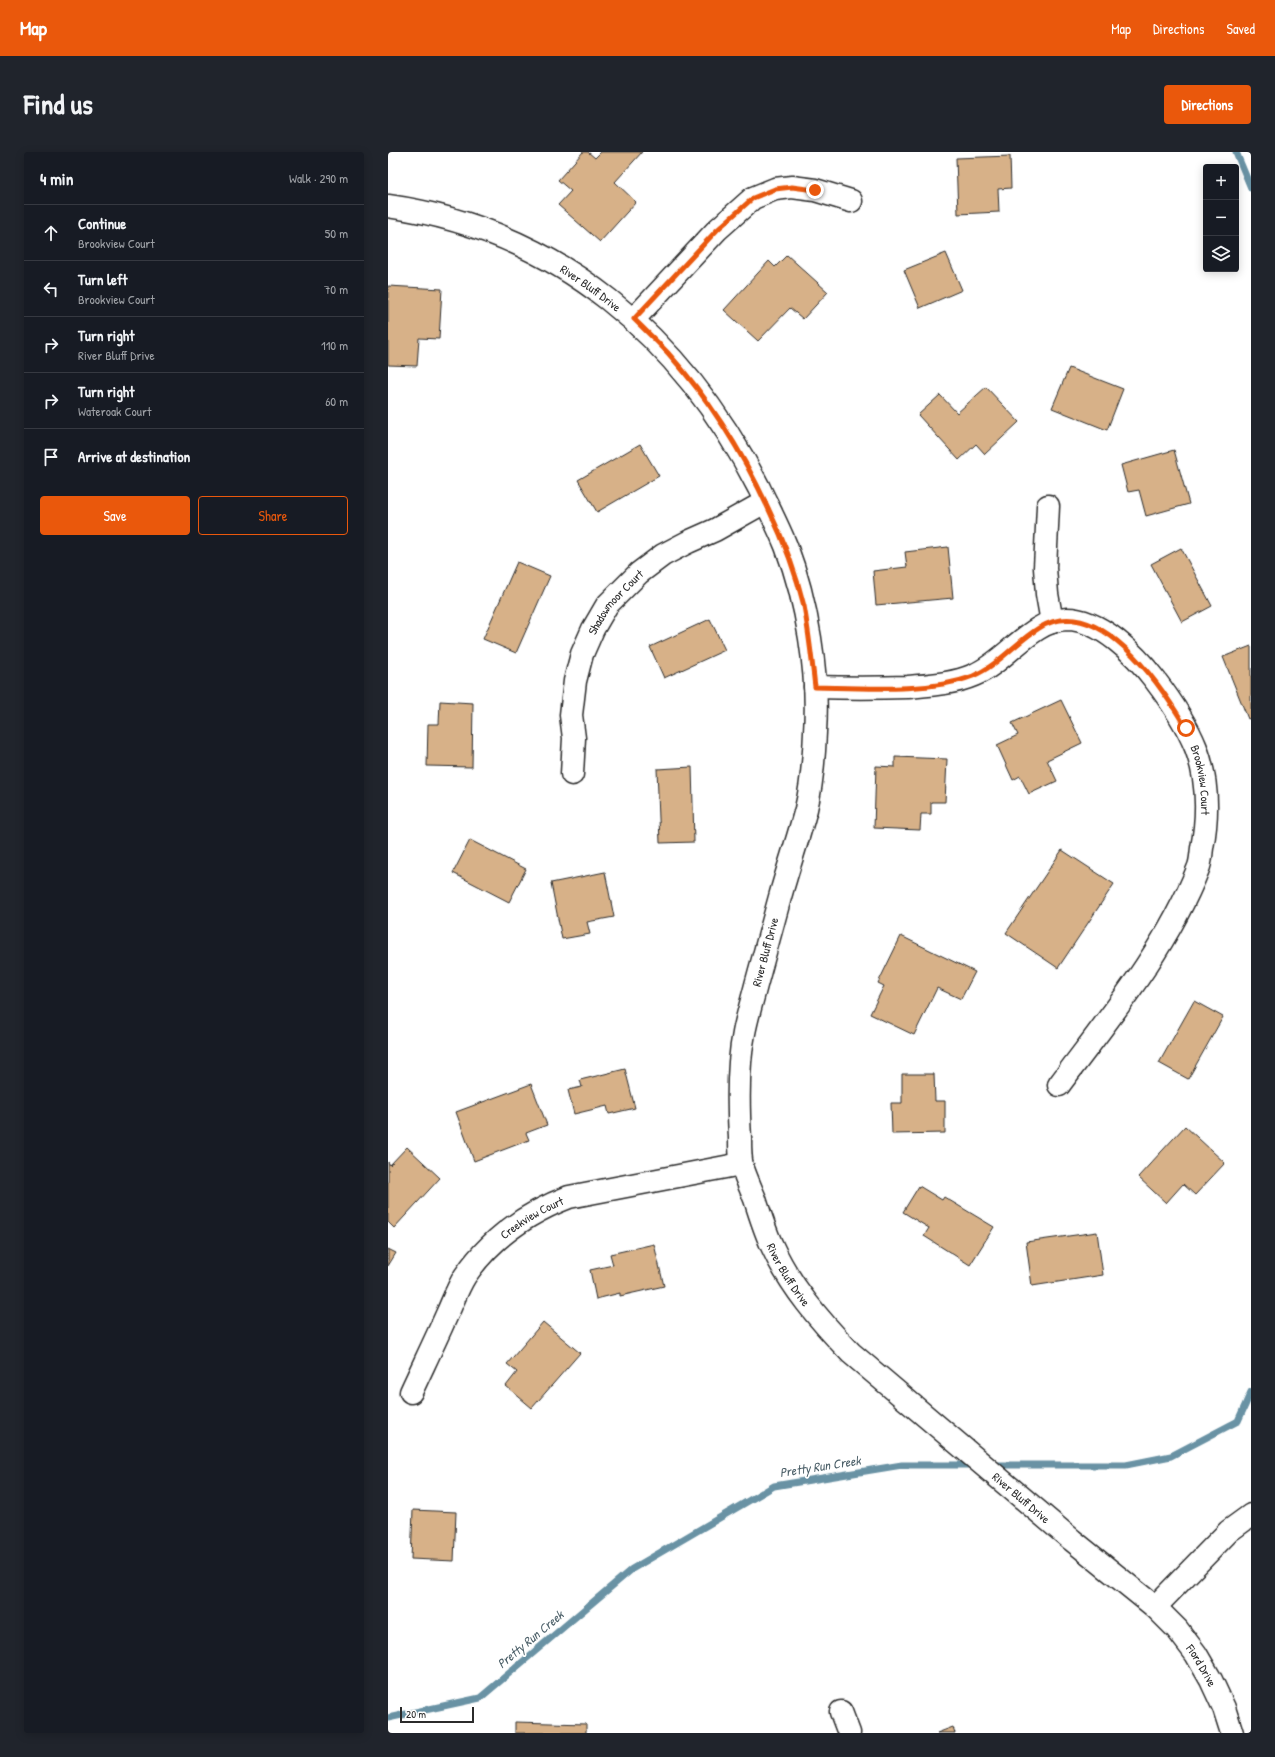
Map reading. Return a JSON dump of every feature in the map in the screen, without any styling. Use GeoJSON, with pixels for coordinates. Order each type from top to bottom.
{"type":"FeatureCollection","features":[{"type":"Feature","properties":{"kind":"street"},"geometry":{"type":"LineString","coordinates":[[634,319],[717,230],[753,198],[775,189],[792,187],[815,190],[851,201]]}},
{"type":"Feature","properties":{"kind":"street","name":"River Bluff Drive"},"geometry":{"type":"LineString","coordinates":[[388,206],[421,210],[486,230],[530,250],[572,274],[601,293],[634,319],[668,353],[697,388],[746,462],[786,546],[803,605],[811,646],[815,687],[816,727],[813,767],[807,806],[780,896],[744,1034],[739,1075],[739,1119],[742,1164],[772,1245],[803,1297],[825,1326],[851,1353],[878,1377],[1072,1540],[1155,1607]]}},
{"type":"Feature","properties":{"kind":"street","name":"Shadowmoor Court"},"geometry":{"type":"LineString","coordinates":[[572,774],[574,738],[571,715],[575,681],[582,654],[593,629],[607,605],[639,573],[663,556],[688,542],[715,530],[765,502]]}},
{"type":"Feature","properties":{"kind":"street"},"geometry":{"type":"LineString","coordinates":[[1048,506],[1045,568],[1047,594],[1052,622]]}},
{"type":"Feature","properties":{"kind":"street","name":"Brookview Court"},"geometry":{"type":"LineString","coordinates":[[815,687],[874,688],[934,685],[955,682],[993,666],[1039,628],[1052,622],[1067,620],[1084,622],[1101,629],[1129,651],[1151,674],[1170,699],[1196,750],[1203,776],[1206,802],[1206,828],[1199,867],[1167,933],[1116,1008],[1059,1086]]}},
{"type":"Feature","properties":{"kind":"street","name":"Creekview Court"},"geometry":{"type":"LineString","coordinates":[[411,1392],[464,1278],[482,1254],[500,1236],[522,1220],[544,1207],[569,1197],[742,1164]]}},
{"type":"Feature","properties":{"kind":"street"},"geometry":{"type":"LineString","coordinates":[[1155,1607],[1230,1531],[1251,1515]]}},
{"type":"Feature","properties":{"kind":"street","name":"Fiord Drive"},"geometry":{"type":"LineString","coordinates":[[1155,1607],[1177,1629],[1196,1654],[1211,1680],[1224,1708],[1232,1733]]}},
{"type":"Feature","properties":{"kind":"street"},"geometry":{"type":"LineString","coordinates":[[840,1712],[849,1733]]}},
{"type":"Feature","properties":{"kind":"building"},"geometry":{"type":"Polygon","coordinates":[[[583,152],[588,152],[595,158],[601,152],[642,152],[615,182],[636,202],[600,242],[558,205],[571,191],[558,180],[583,152]]]}},
{"type":"Feature","properties":{"kind":"building"},"geometry":{"type":"Polygon","coordinates":[[[1010,156],[1011,188],[998,189],[999,212],[958,214],[956,158],[1010,156]]]}},
{"type":"Feature","properties":{"kind":"building"},"geometry":{"type":"Polygon","coordinates":[[[946,253],[962,290],[920,308],[904,270],[946,253]]]}},
{"type":"Feature","properties":{"kind":"building"},"geometry":{"type":"Polygon","coordinates":[[[787,255],[828,292],[803,319],[790,308],[758,341],[724,310],[769,261],[775,267],[787,255]]]}},
{"type":"Feature","properties":{"kind":"building"},"geometry":{"type":"Polygon","coordinates":[[[388,286],[442,289],[439,339],[419,338],[417,366],[388,365],[388,286]]]}},
{"type":"Feature","properties":{"kind":"building"},"geometry":{"type":"Polygon","coordinates":[[[1069,368],[1123,389],[1107,430],[1052,408],[1069,368]]]}},
{"type":"Feature","properties":{"kind":"building"},"geometry":{"type":"Polygon","coordinates":[[[986,387],[1019,422],[985,454],[976,444],[959,460],[918,415],[940,395],[957,413],[986,387]]]}},
{"type":"Feature","properties":{"kind":"building"},"geometry":{"type":"Polygon","coordinates":[[[640,444],[659,476],[597,512],[578,480],[640,444]]]}},
{"type":"Feature","properties":{"kind":"building"},"geometry":{"type":"Polygon","coordinates":[[[1174,450],[1189,504],[1146,516],[1139,490],[1128,492],[1121,465],[1174,450]]]}},
{"type":"Feature","properties":{"kind":"building"},"geometry":{"type":"Polygon","coordinates":[[[948,547],[953,598],[876,605],[873,571],[907,567],[905,552],[948,547]]]}},
{"type":"Feature","properties":{"kind":"building"},"geometry":{"type":"Polygon","coordinates":[[[1181,548],[1212,606],[1182,622],[1151,564],[1181,548]]]}},
{"type":"Feature","properties":{"kind":"building"},"geometry":{"type":"Polygon","coordinates":[[[517,562],[550,576],[516,653],[483,639],[517,562]]]}},
{"type":"Feature","properties":{"kind":"building"},"geometry":{"type":"Polygon","coordinates":[[[710,619],[725,650],[664,678],[650,647],[710,619]]]}},
{"type":"Feature","properties":{"kind":"building"},"geometry":{"type":"Polygon","coordinates":[[[1251,646],[1251,718],[1248,719],[1223,657],[1251,646]]]}},
{"type":"Feature","properties":{"kind":"building"},"geometry":{"type":"Polygon","coordinates":[[[1061,700],[1082,743],[1047,760],[1057,781],[1029,794],[1020,776],[1013,780],[997,745],[1018,735],[1012,723],[1061,700]]]}},
{"type":"Feature","properties":{"kind":"building"},"geometry":{"type":"Polygon","coordinates":[[[440,701],[473,703],[472,767],[427,766],[428,724],[439,724],[440,701]]]}},
{"type":"Feature","properties":{"kind":"building"},"geometry":{"type":"Polygon","coordinates":[[[895,757],[947,759],[945,802],[931,802],[931,814],[921,814],[920,830],[874,828],[876,766],[895,767],[895,757]]]}},
{"type":"Feature","properties":{"kind":"building"},"geometry":{"type":"Polygon","coordinates":[[[692,767],[694,842],[660,843],[657,769],[692,767]]]}},
{"type":"Feature","properties":{"kind":"building"},"geometry":{"type":"Polygon","coordinates":[[[470,840],[526,869],[509,902],[453,873],[470,840]]]}},
{"type":"Feature","properties":{"kind":"building"},"geometry":{"type":"Polygon","coordinates":[[[1062,850],[1114,884],[1058,968],[1006,933],[1062,850]]]}},
{"type":"Feature","properties":{"kind":"building"},"geometry":{"type":"Polygon","coordinates":[[[605,872],[614,917],[587,922],[590,934],[562,939],[551,883],[605,872]]]}},
{"type":"Feature","properties":{"kind":"building"},"geometry":{"type":"Polygon","coordinates":[[[901,936],[975,972],[961,999],[937,988],[914,1035],[870,1014],[884,986],[878,983],[901,936]]]}},
{"type":"Feature","properties":{"kind":"building"},"geometry":{"type":"Polygon","coordinates":[[[1194,1001],[1223,1017],[1188,1079],[1159,1063],[1194,1001]]]}},
{"type":"Feature","properties":{"kind":"building"},"geometry":{"type":"Polygon","coordinates":[[[625,1069],[635,1108],[609,1114],[607,1106],[574,1114],[568,1090],[582,1087],[580,1080],[625,1069]]]}},
{"type":"Feature","properties":{"kind":"building"},"geometry":{"type":"Polygon","coordinates":[[[902,1074],[934,1074],[935,1101],[945,1101],[945,1133],[892,1134],[891,1103],[902,1103],[902,1074]]]}},
{"type":"Feature","properties":{"kind":"building"},"geometry":{"type":"Polygon","coordinates":[[[531,1084],[547,1125],[526,1133],[529,1140],[474,1161],[456,1112],[531,1084]]]}},
{"type":"Feature","properties":{"kind":"building"},"geometry":{"type":"Polygon","coordinates":[[[1185,1126],[1225,1163],[1195,1195],[1183,1184],[1166,1203],[1138,1177],[1185,1126]]]}},
{"type":"Feature","properties":{"kind":"building"},"geometry":{"type":"Polygon","coordinates":[[[407,1147],[440,1178],[394,1228],[388,1222],[388,1162],[390,1165],[407,1147]]]}},
{"type":"Feature","properties":{"kind":"building"},"geometry":{"type":"Polygon","coordinates":[[[919,1186],[942,1200],[944,1197],[994,1227],[970,1265],[924,1236],[929,1228],[903,1212],[919,1186]]]}},
{"type":"Feature","properties":{"kind":"building"},"geometry":{"type":"Polygon","coordinates":[[[1097,1232],[1103,1275],[1032,1286],[1026,1242],[1097,1232]]]}},
{"type":"Feature","properties":{"kind":"building"},"geometry":{"type":"Polygon","coordinates":[[[654,1244],[664,1286],[620,1296],[620,1293],[596,1299],[590,1270],[613,1265],[610,1254],[654,1244]]]}},
{"type":"Feature","properties":{"kind":"building"},"geometry":{"type":"Polygon","coordinates":[[[388,1249],[396,1253],[388,1266],[388,1249]]]}},
{"type":"Feature","properties":{"kind":"building"},"geometry":{"type":"Polygon","coordinates":[[[543,1322],[580,1353],[532,1408],[506,1386],[517,1372],[507,1364],[543,1322]]]}},
{"type":"Feature","properties":{"kind":"building"},"geometry":{"type":"Polygon","coordinates":[[[413,1510],[456,1512],[454,1561],[411,1559],[413,1510]]]}},
{"type":"Feature","properties":{"kind":"building"},"geometry":{"type":"Polygon","coordinates":[[[515,1722],[586,1724],[586,1733],[515,1733],[515,1722]]]}},
{"type":"Feature","properties":{"kind":"building"},"geometry":{"type":"Polygon","coordinates":[[[953,1727],[955,1733],[937,1733],[953,1727]]]}},
{"type":"Feature","properties":{"kind":"waterway"},"geometry":{"type":"LineString","coordinates":[[1236,152],[1251,188]]}},
{"type":"Feature","properties":{"kind":"waterway","name":"Pretty Run Creek"},"geometry":{"type":"LineString","coordinates":[[992,1465],[1126,1465],[1171,1456],[1238,1421],[1251,1392]]}},
{"type":"Feature","properties":{"kind":"waterway","name":"Pretty Run Creek"},"geometry":{"type":"LineString","coordinates":[[388,1718],[480,1698],[632,1569],[774,1486],[902,1465],[975,1465]]}},
{"type":"Feature","properties":{"kind":"route"},"geometry":{"type":"LineString","coordinates":[[815,190],[792,187],[775,189],[753,198],[717,230],[634,319],[668,353],[697,388],[723,424],[746,462],[786,546],[803,605],[811,646],[815,687],[874,688],[934,685],[955,682],[993,666],[1039,628],[1052,622],[1067,620],[1084,622],[1101,629],[1129,651],[1151,674],[1170,699],[1186,728]]}}]}
